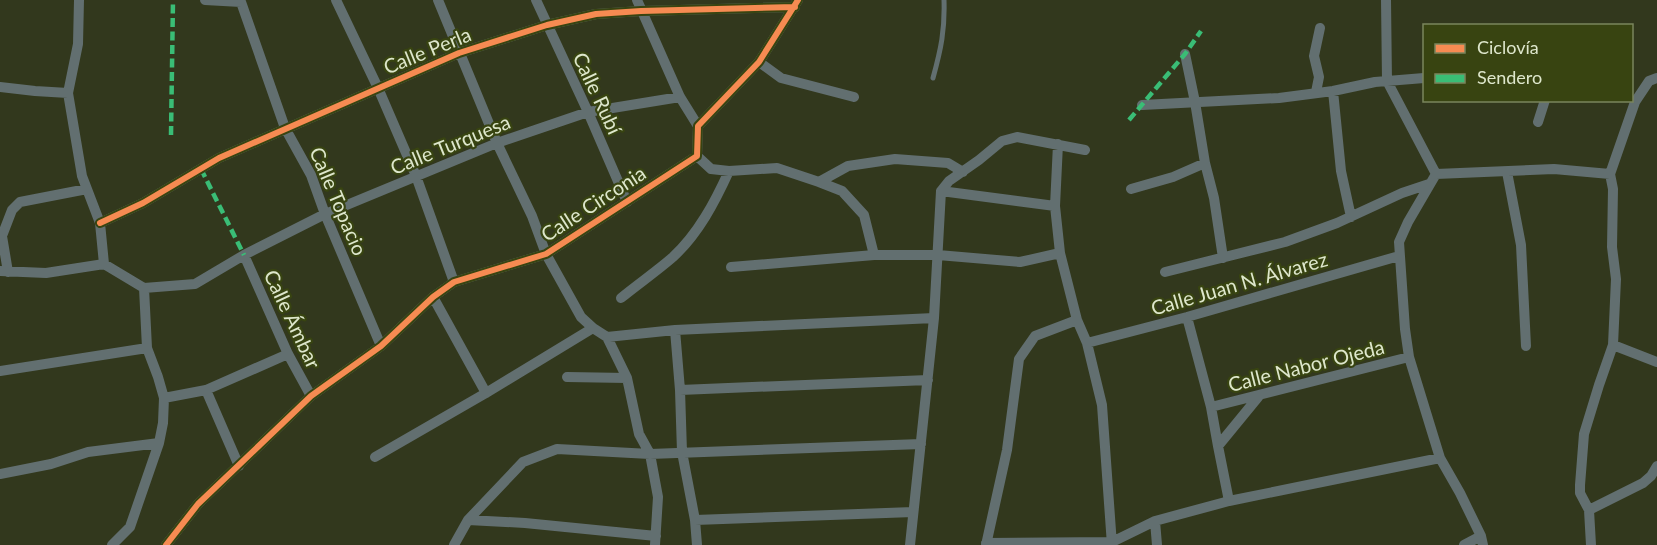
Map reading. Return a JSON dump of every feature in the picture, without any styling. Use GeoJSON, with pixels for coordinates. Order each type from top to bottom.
{"type":"FeatureCollection","features":[{"type":"Feature","properties":{"kind":"street"},"geometry":{"type":"LineString","coordinates":[[79,0],[78,44],[68,93],[82,176],[100,223],[104,264]]}},
{"type":"Feature","properties":{"kind":"street","name":"Calle Topacio"},"geometry":{"type":"LineString","coordinates":[[205,0],[241,2],[285,128],[311,175],[325,214],[381,346]]}},
{"type":"Feature","properties":{"kind":"street"},"geometry":{"type":"LineString","coordinates":[[336,0],[378,88],[416,176],[454,282]]}},
{"type":"Feature","properties":{"kind":"street"},"geometry":{"type":"LineString","coordinates":[[438,0],[497,143],[532,216],[546,254],[581,317],[607,337],[627,378],[639,434],[650,454],[658,497],[656,540],[525,523],[468,520]]}},
{"type":"Feature","properties":{"kind":"street","name":"Calle Rubí"},"geometry":{"type":"LineString","coordinates":[[536,0],[627,202]]}},
{"type":"Feature","properties":{"kind":"street"},"geometry":{"type":"LineString","coordinates":[[1386,0],[1387,81],[1433,179]]}},
{"type":"Feature","properties":{"kind":"street"},"geometry":{"type":"LineString","coordinates":[[698,126],[759,62],[796,3]]}},
{"type":"Feature","properties":{"kind":"street","name":"Calle Perla"},"geometry":{"type":"LineString","coordinates":[[100,223],[143,203],[219,158],[285,128],[459,53],[547,25],[639,5],[796,3]]}},
{"type":"Feature","properties":{"kind":"street"},"geometry":{"type":"LineString","coordinates":[[639,5],[680,98],[698,126],[697,156],[711,169],[729,171],[777,168],[842,191],[864,215],[874,255]]}},
{"type":"Feature","properties":{"kind":"street"},"geometry":{"type":"LineString","coordinates":[[1316,92],[1319,77],[1314,56],[1320,28]]}},
{"type":"Feature","properties":{"kind":"street"},"geometry":{"type":"LineString","coordinates":[[1185,54],[1205,163],[1214,198],[1223,258]]}},
{"type":"Feature","properties":{"kind":"street"},"geometry":{"type":"LineString","coordinates":[[759,62],[781,78],[854,97]]}},
{"type":"Feature","properties":{"kind":"street"},"geometry":{"type":"LineString","coordinates":[[1142,105],[1279,98],[1333,91],[1361,84],[1423,78]]}},
{"type":"Feature","properties":{"kind":"street"},"geometry":{"type":"LineString","coordinates":[[1633,100],[1653,80]]}},
{"type":"Feature","properties":{"kind":"street"},"geometry":{"type":"LineString","coordinates":[[0,87],[68,93]]}},
{"type":"Feature","properties":{"kind":"street"},"geometry":{"type":"LineString","coordinates":[[1333,91],[1341,171],[1351,217]]}},
{"type":"Feature","properties":{"kind":"street","name":"Calle Turquesa"},"geometry":{"type":"LineString","coordinates":[[144,288],[195,284],[244,255],[325,214],[497,143],[588,112],[680,98]]}},
{"type":"Feature","properties":{"kind":"street"},"geometry":{"type":"LineString","coordinates":[[1538,122],[1544,102]]}},
{"type":"Feature","properties":{"kind":"street"},"geometry":{"type":"LineString","coordinates":[[1591,545],[1589,510],[1580,485],[1584,434],[1613,345],[1616,279],[1612,247],[1613,189],[1610,174],[1632,102]]}},
{"type":"Feature","properties":{"kind":"street"},"geometry":{"type":"LineString","coordinates":[[910,545],[934,318],[941,191],[949,182],[1002,141],[1017,136],[1085,150]]}},
{"type":"Feature","properties":{"kind":"street"},"geometry":{"type":"LineString","coordinates":[[1058,144],[1055,206],[1060,253],[1077,320],[1088,343],[1102,405],[1112,543]]}},
{"type":"Feature","properties":{"kind":"street","name":"Calle Circonia"},"geometry":{"type":"LineString","coordinates":[[165,545],[198,504],[311,396],[381,346],[432,297],[454,282],[546,254],[697,156]]}},
{"type":"Feature","properties":{"kind":"street"},"geometry":{"type":"LineString","coordinates":[[819,182],[848,166],[895,159],[948,163],[963,172]]}},
{"type":"Feature","properties":{"kind":"street"},"geometry":{"type":"LineString","coordinates":[[1131,189],[1173,177],[1205,163]]}},
{"type":"Feature","properties":{"kind":"street"},"geometry":{"type":"LineString","coordinates":[[1166,272],[1285,242],[1351,217],[1433,179],[1554,169],[1610,174]]}},
{"type":"Feature","properties":{"kind":"street"},"geometry":{"type":"LineString","coordinates":[[621,298],[674,256],[697,229],[718,195],[729,171]]}},
{"type":"Feature","properties":{"kind":"street"},"geometry":{"type":"LineString","coordinates":[[1507,172],[1521,244],[1526,346]]}},
{"type":"Feature","properties":{"kind":"street"},"geometry":{"type":"LineString","coordinates":[[1433,179],[1399,242],[1405,329],[1409,357],[1440,458],[1460,493],[1482,541],[1464,545]]}},
{"type":"Feature","properties":{"kind":"street"},"geometry":{"type":"LineString","coordinates":[[87,189],[20,202],[12,210],[2,236],[4,272],[46,273],[104,264],[144,288],[147,348],[164,398],[163,423],[159,443],[130,527],[112,545]]}},
{"type":"Feature","properties":{"kind":"street"},"geometry":{"type":"LineString","coordinates":[[941,191],[1055,206]]}},
{"type":"Feature","properties":{"kind":"street"},"geometry":{"type":"LineString","coordinates":[[731,267],[874,255],[938,255],[1020,262],[1060,253]]}},
{"type":"Feature","properties":{"kind":"street","name":"Calle Ámbar"},"geometry":{"type":"LineString","coordinates":[[244,255],[288,354],[311,396]]}},
{"type":"Feature","properties":{"kind":"street","name":"Calle Juan N. Álvarez"},"geometry":{"type":"LineString","coordinates":[[1088,343],[1399,256]]}},
{"type":"Feature","properties":{"kind":"street"},"geometry":{"type":"LineString","coordinates":[[432,297],[486,393]]}},
{"type":"Feature","properties":{"kind":"street"},"geometry":{"type":"LineString","coordinates":[[1187,317],[1211,407],[1229,501]]}},
{"type":"Feature","properties":{"kind":"street"},"geometry":{"type":"LineString","coordinates":[[607,337],[675,330],[934,318]]}},
{"type":"Feature","properties":{"kind":"street"},"geometry":{"type":"LineString","coordinates":[[1077,320],[1035,336],[1019,359],[1007,450],[986,544],[1112,543],[1155,521],[1229,501],[1440,458]]}},
{"type":"Feature","properties":{"kind":"street"},"geometry":{"type":"LineString","coordinates":[[375,457],[593,328]]}},
{"type":"Feature","properties":{"kind":"street"},"geometry":{"type":"LineString","coordinates":[[675,330],[682,452],[695,520],[697,545]]}},
{"type":"Feature","properties":{"kind":"street"},"geometry":{"type":"LineString","coordinates":[[1613,345],[1657,362]]}},
{"type":"Feature","properties":{"kind":"street"},"geometry":{"type":"LineString","coordinates":[[0,371],[147,348]]}},
{"type":"Feature","properties":{"kind":"street"},"geometry":{"type":"LineString","coordinates":[[164,398],[206,390],[288,354]]}},
{"type":"Feature","properties":{"kind":"street","name":"Calle Nabor Ojeda"},"geometry":{"type":"LineString","coordinates":[[1211,407],[1409,357]]}},
{"type":"Feature","properties":{"kind":"street"},"geometry":{"type":"LineString","coordinates":[[567,377],[627,378]]}},
{"type":"Feature","properties":{"kind":"street"},"geometry":{"type":"LineString","coordinates":[[680,390],[928,380]]}},
{"type":"Feature","properties":{"kind":"street"},"geometry":{"type":"LineString","coordinates":[[206,390],[239,466]]}},
{"type":"Feature","properties":{"kind":"street"},"geometry":{"type":"LineString","coordinates":[[1218,446],[1259,396]]}},
{"type":"Feature","properties":{"kind":"street"},"geometry":{"type":"LineString","coordinates":[[0,474],[51,464],[88,452],[159,443]]}},
{"type":"Feature","properties":{"kind":"street"},"geometry":{"type":"LineString","coordinates":[[454,545],[468,520],[523,462],[557,449],[650,454],[921,444]]}},
{"type":"Feature","properties":{"kind":"street"},"geometry":{"type":"LineString","coordinates":[[1589,510],[1643,483],[1657,466]]}},
{"type":"Feature","properties":{"kind":"street"},"geometry":{"type":"LineString","coordinates":[[695,520],[913,512]]}},
{"type":"Feature","properties":{"kind":"street"},"geometry":{"type":"LineString","coordinates":[[1155,521],[1157,545]]}},
{"type":"Feature","properties":{"kind":"lane"},"geometry":{"type":"LineString","coordinates":[[933,78],[942,44],[945,21],[944,0]]}},
{"type":"Feature","properties":{"kind":"marked path"},"geometry":{"type":"LineString","coordinates":[[171,135],[173,0]]}},
{"type":"Feature","properties":{"kind":"marked path"},"geometry":{"type":"LineString","coordinates":[[1129,120],[1185,54],[1201,31]]}},
{"type":"Feature","properties":{"kind":"marked path"},"geometry":{"type":"LineString","coordinates":[[201,169],[244,255]]}},
{"type":"Feature","properties":{"kind":"cycle path"},"geometry":{"type":"LineString","coordinates":[[166,545],[198,504],[311,396],[381,346],[433,297],[454,282],[546,254],[697,156],[698,126],[759,62],[798,0]]}},
{"type":"Feature","properties":{"kind":"cycle path"},"geometry":{"type":"LineString","coordinates":[[100,223],[143,203],[219,158],[459,53],[547,25],[596,14],[795,7]]}}]}
